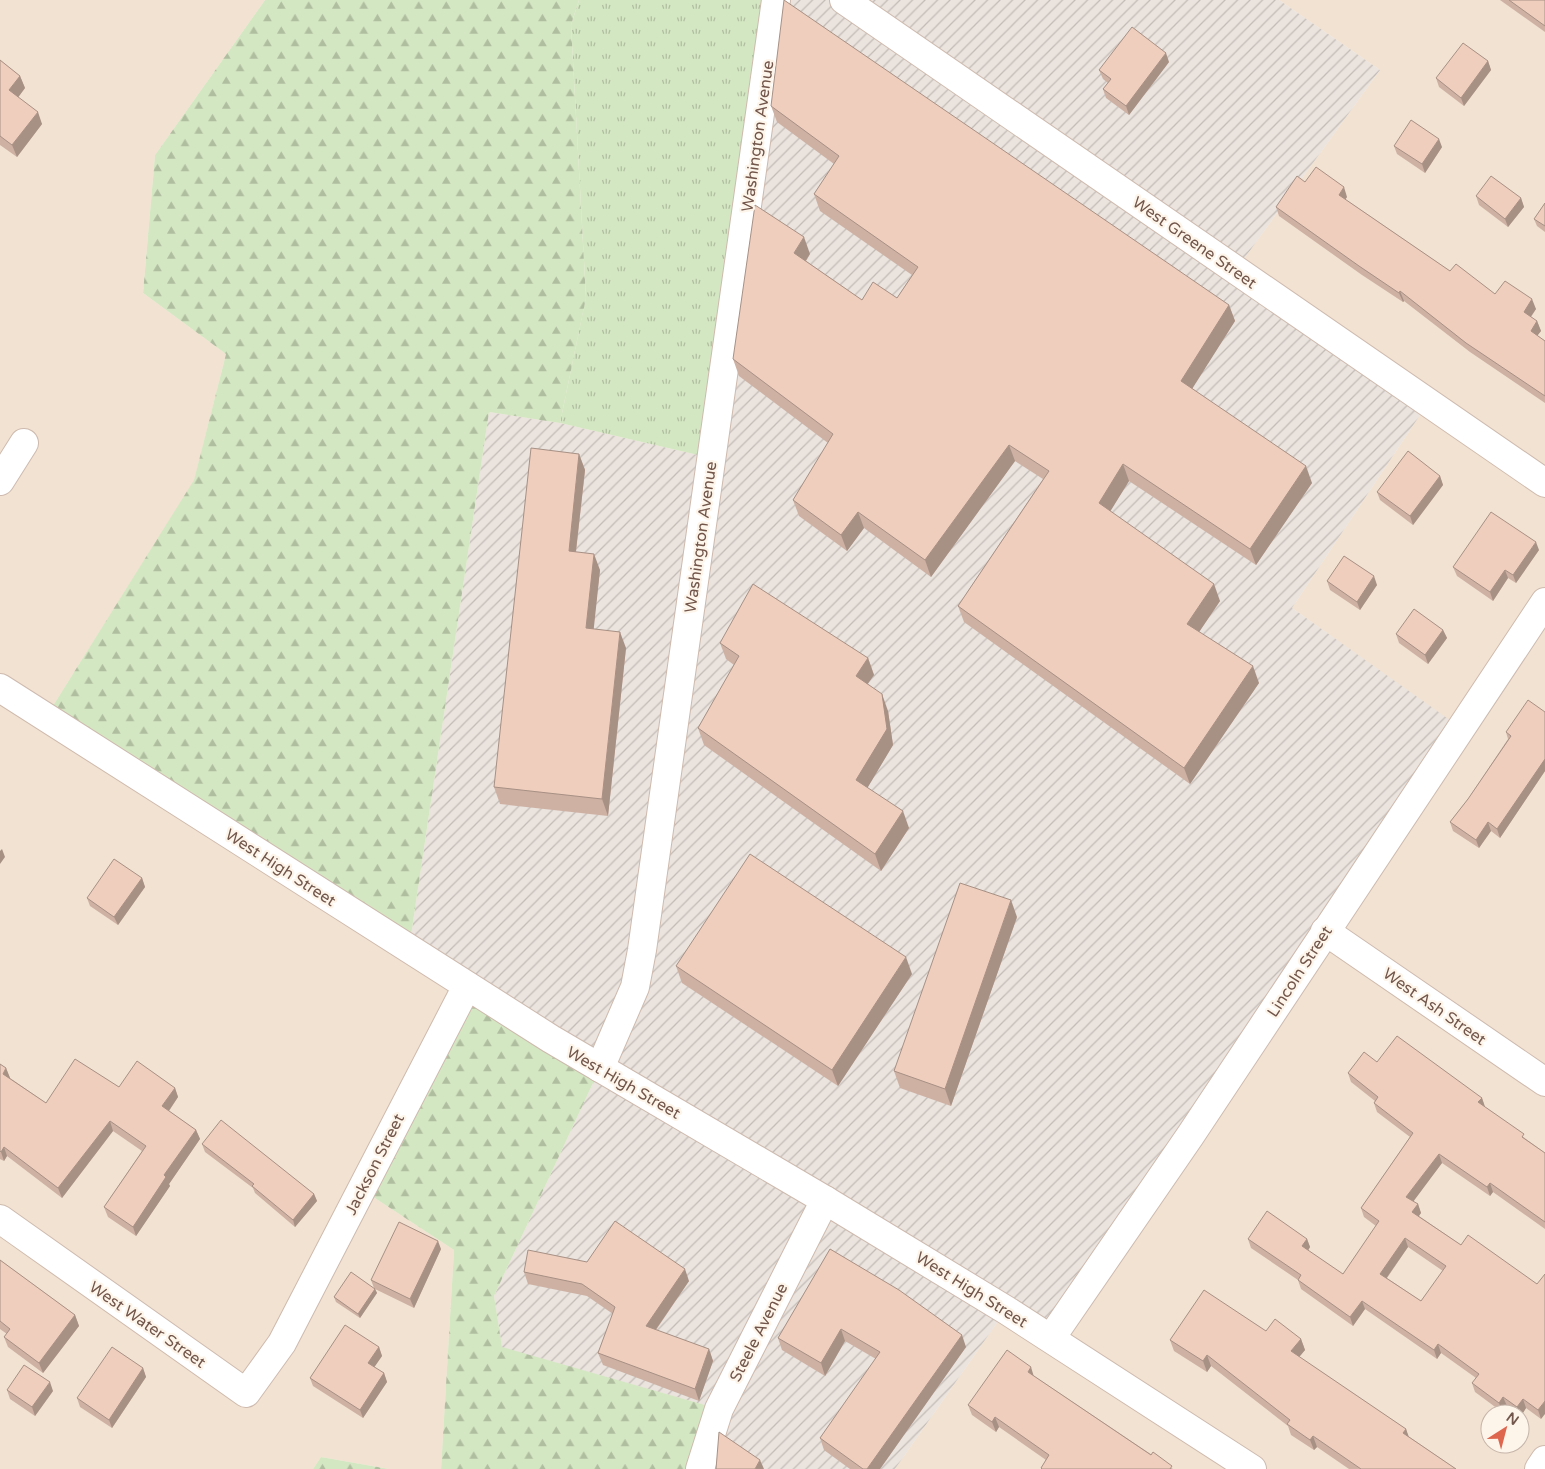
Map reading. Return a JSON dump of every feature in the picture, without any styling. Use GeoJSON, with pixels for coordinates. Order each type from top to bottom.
{"type":"FeatureCollection","features":[{"type":"Feature","properties":{"kind":"street","name":"Washington Avenue"},"geometry":{"type":"LineString","coordinates":[[600,1068],[635,988],[642,950],[776,0]]}},
{"type":"Feature","properties":{"kind":"street","name":"West Greene Street"},"geometry":{"type":"LineString","coordinates":[[844,0],[1545,483]]}},
{"type":"Feature","properties":{"kind":"street"},"geometry":{"type":"LineString","coordinates":[[0,481],[24,443]]}},
{"type":"Feature","properties":{"kind":"street","name":"Lincoln Street"},"geometry":{"type":"LineString","coordinates":[[1051,1338],[1190,1136],[1325,930],[1545,602]]}},
{"type":"Feature","properties":{"kind":"street","name":"West High Street"},"geometry":{"type":"LineString","coordinates":[[0,688],[600,1068],[825,1200],[1051,1338],[1240,1465]]}},
{"type":"Feature","properties":{"kind":"street","name":"West Ash Street"},"geometry":{"type":"LineString","coordinates":[[1325,930],[1545,1082]]}},
{"type":"Feature","properties":{"kind":"street","name":"Jackson Street"},"geometry":{"type":"LineString","coordinates":[[282,1343],[468,986]]}},
{"type":"Feature","properties":{"kind":"street","name":"Steele Avenue"},"geometry":{"type":"LineString","coordinates":[[700,1469],[719,1409],[825,1200]]}},
{"type":"Feature","properties":{"kind":"street","name":"West Water Street"},"geometry":{"type":"LineString","coordinates":[[0,1218],[246,1393],[282,1343]]}},
{"type":"Feature","properties":{"kind":"street"},"geometry":{"type":"LineString","coordinates":[[1539,1469],[1545,1460]]}},
{"type":"Feature","properties":{"kind":"shaded area"},"geometry":{"type":"Polygon","coordinates":[[[0,0],[265,0],[155,155],[143,293],[226,354],[194,481],[46,717],[467,986],[361,1189],[454,1250],[441,1469],[389,1469],[321,1457],[313,1469],[0,1469],[0,0]]]}},
{"type":"Feature","properties":{"kind":"shaded area"},"geometry":{"type":"Polygon","coordinates":[[[776,0],[1279,0],[1380,70],[1236,270],[1428,403],[1292,608],[1461,728],[1051,1338],[1006,1310],[895,1469],[700,1469],[719,1409],[502,1348],[494,1296],[600,1068],[409,949],[489,412],[560,423],[711,458],[776,0]]]}},
{"type":"Feature","properties":{"kind":"shaded area"},"geometry":{"type":"Polygon","coordinates":[[[1279,0],[1545,0],[1545,1469],[895,1469],[1006,1310],[1460,728],[1292,608],[1428,403],[1236,270],[1380,70],[1279,0]]]}},
{"type":"Feature","properties":{"kind":"green space"},"geometry":{"type":"Polygon","coordinates":[[[265,0],[579,0],[571,25],[586,298],[560,423],[489,412],[409,949],[46,717],[194,480],[226,354],[143,293],[155,155],[265,0]]]}},
{"type":"Feature","properties":{"kind":"green space"},"geometry":{"type":"Polygon","coordinates":[[[579,0],[776,0],[711,458],[560,423],[586,297],[571,25],[579,0]]]}},
{"type":"Feature","properties":{"kind":"green space"},"geometry":{"type":"Polygon","coordinates":[[[467,986],[600,1068],[494,1296],[502,1347],[719,1409],[700,1469],[441,1469],[454,1250],[361,1189],[467,986]]]}},
{"type":"Feature","properties":{"kind":"green space"},"geometry":{"type":"Polygon","coordinates":[[[321,1457],[389,1469],[313,1469],[321,1457]]]}},
{"type":"Feature","properties":{"kind":"building"},"geometry":{"type":"Polygon","coordinates":[[[784,0],[1229,305],[1181,381],[1306,466],[1250,549],[1123,464],[1099,503],[1214,584],[1187,624],[1253,666],[1184,768],[958,606],[1049,471],[1009,445],[925,560],[858,512],[841,535],[793,500],[833,434],[733,359],[755,205],[804,237],[794,253],[862,300],[873,282],[897,298],[918,267],[814,194],[839,156],[771,106],[784,0]]]}},
{"type":"Feature","properties":{"kind":"building"},"geometry":{"type":"Polygon","coordinates":[[[1509,0],[1545,0],[1545,26],[1509,0]]]}},
{"type":"Feature","properties":{"kind":"building"},"geometry":{"type":"Polygon","coordinates":[[[1132,27],[1166,53],[1126,106],[1103,89],[1111,79],[1099,70],[1132,27]]]}},
{"type":"Feature","properties":{"kind":"building"},"geometry":{"type":"Polygon","coordinates":[[[1463,43],[1488,61],[1461,98],[1436,78],[1463,43]]]}},
{"type":"Feature","properties":{"kind":"building"},"geometry":{"type":"Polygon","coordinates":[[[0,60],[20,76],[9,90],[38,112],[12,145],[0,136],[0,60]]]}},
{"type":"Feature","properties":{"kind":"building"},"geometry":{"type":"Polygon","coordinates":[[[1411,120],[1439,139],[1422,164],[1394,146],[1411,120]]]}},
{"type":"Feature","properties":{"kind":"building"},"geometry":{"type":"Polygon","coordinates":[[[1316,167],[1344,187],[1339,195],[1450,271],[1456,264],[1495,294],[1505,281],[1532,299],[1524,312],[1537,321],[1531,331],[1545,341],[1545,396],[1466,343],[1400,291],[1399,293],[1359,266],[1276,207],[1297,176],[1305,182],[1316,167]]]}},
{"type":"Feature","properties":{"kind":"building"},"geometry":{"type":"Polygon","coordinates":[[[1491,176],[1521,198],[1505,219],[1476,196],[1491,176]]]}},
{"type":"Feature","properties":{"kind":"building"},"geometry":{"type":"Polygon","coordinates":[[[1545,203],[1545,226],[1534,219],[1545,203]]]}},
{"type":"Feature","properties":{"kind":"building"},"geometry":{"type":"Polygon","coordinates":[[[531,448],[579,454],[569,551],[594,554],[586,628],[620,632],[602,799],[494,787],[531,448]]]}},
{"type":"Feature","properties":{"kind":"building"},"geometry":{"type":"Polygon","coordinates":[[[1408,451],[1440,476],[1410,516],[1377,492],[1408,451]]]}},
{"type":"Feature","properties":{"kind":"building"},"geometry":{"type":"Polygon","coordinates":[[[1491,512],[1536,542],[1513,575],[1505,570],[1490,592],[1453,567],[1491,512]]]}},
{"type":"Feature","properties":{"kind":"building"},"geometry":{"type":"Polygon","coordinates":[[[1344,556],[1374,576],[1357,602],[1327,581],[1344,556]]]}},
{"type":"Feature","properties":{"kind":"building"},"geometry":{"type":"Polygon","coordinates":[[[753,584],[868,658],[856,676],[882,694],[887,729],[856,780],[903,811],[875,854],[698,728],[739,656],[720,643],[753,584]]]}},
{"type":"Feature","properties":{"kind":"building"},"geometry":{"type":"Polygon","coordinates":[[[1414,609],[1443,630],[1425,655],[1396,634],[1414,609]]]}},
{"type":"Feature","properties":{"kind":"building"},"geometry":{"type":"Polygon","coordinates":[[[1528,700],[1545,712],[1545,759],[1497,829],[1488,822],[1476,840],[1450,822],[1511,736],[1506,732],[1528,700]]]}},
{"type":"Feature","properties":{"kind":"building"},"geometry":{"type":"Polygon","coordinates":[[[750,854],[906,957],[832,1070],[676,966],[750,854]]]}},
{"type":"Feature","properties":{"kind":"building"},"geometry":{"type":"Polygon","coordinates":[[[114,859],[142,878],[114,917],[87,898],[114,859]]]}},
{"type":"Feature","properties":{"kind":"building"},"geometry":{"type":"Polygon","coordinates":[[[960,883],[1011,900],[945,1089],[894,1071],[960,883]]]}},
{"type":"Feature","properties":{"kind":"building"},"geometry":{"type":"Polygon","coordinates":[[[1397,1036],[1482,1098],[1478,1102],[1524,1134],[1522,1137],[1545,1153],[1545,1222],[1490,1183],[1487,1187],[1439,1154],[1406,1197],[1418,1204],[1412,1212],[1461,1245],[1468,1235],[1537,1284],[1545,1274],[1545,1401],[1538,1410],[1523,1399],[1519,1404],[1513,1404],[1503,1397],[1499,1403],[1472,1383],[1479,1374],[1438,1344],[1434,1350],[1362,1301],[1350,1317],[1298,1280],[1301,1275],[1248,1239],[1267,1211],[1307,1239],[1302,1246],[1343,1274],[1379,1221],[1361,1208],[1413,1133],[1374,1103],[1378,1097],[1348,1073],[1364,1052],[1377,1062],[1397,1036]],[[1405,1238],[1380,1274],[1421,1301],[1446,1266],[1405,1238]]]}},
{"type":"Feature","properties":{"kind":"building"},"geometry":{"type":"Polygon","coordinates":[[[75,1059],[119,1087],[137,1061],[175,1088],[162,1106],[196,1130],[164,1175],[166,1177],[133,1227],[104,1207],[146,1146],[110,1121],[58,1188],[4,1147],[0,1151],[0,1064],[6,1068],[3,1074],[46,1103],[75,1059]]]}},
{"type":"Feature","properties":{"kind":"building"},"geometry":{"type":"Polygon","coordinates":[[[221,1120],[314,1194],[293,1220],[252,1186],[254,1184],[202,1144],[221,1120]]]}},
{"type":"Feature","properties":{"kind":"building"},"geometry":{"type":"Polygon","coordinates":[[[615,1221],[685,1269],[646,1326],[709,1349],[695,1389],[598,1353],[615,1307],[582,1284],[524,1272],[528,1250],[587,1262],[615,1221]]]}},
{"type":"Feature","properties":{"kind":"building"},"geometry":{"type":"Polygon","coordinates":[[[399,1222],[438,1241],[410,1299],[371,1280],[399,1222]]]}},
{"type":"Feature","properties":{"kind":"building"},"geometry":{"type":"Polygon","coordinates":[[[830,1249],[899,1290],[962,1335],[867,1469],[863,1469],[820,1438],[880,1352],[841,1329],[821,1363],[778,1338],[830,1249]]]}},
{"type":"Feature","properties":{"kind":"building"},"geometry":{"type":"Polygon","coordinates":[[[0,1260],[75,1315],[39,1363],[4,1337],[10,1329],[0,1321],[0,1260]]]}},
{"type":"Feature","properties":{"kind":"building"},"geometry":{"type":"Polygon","coordinates":[[[351,1272],[375,1289],[358,1314],[334,1297],[351,1272]]]}},
{"type":"Feature","properties":{"kind":"building"},"geometry":{"type":"Polygon","coordinates":[[[1204,1290],[1266,1331],[1275,1319],[1301,1339],[1291,1351],[1406,1429],[1403,1433],[1456,1469],[1361,1469],[1313,1436],[1310,1440],[1287,1424],[1290,1420],[1207,1355],[1203,1361],[1170,1340],[1204,1290]]]}},
{"type":"Feature","properties":{"kind":"building"},"geometry":{"type":"Polygon","coordinates":[[[345,1325],[379,1347],[368,1363],[384,1373],[360,1410],[310,1378],[345,1325]]]}},
{"type":"Feature","properties":{"kind":"building"},"geometry":{"type":"Polygon","coordinates":[[[112,1347],[143,1368],[109,1420],[77,1398],[112,1347]]]}},
{"type":"Feature","properties":{"kind":"building"},"geometry":{"type":"Polygon","coordinates":[[[1007,1350],[1031,1367],[1028,1372],[1151,1455],[1153,1452],[1172,1466],[1170,1469],[1042,1469],[1049,1455],[995,1417],[992,1422],[968,1405],[1007,1350]]]}},
{"type":"Feature","properties":{"kind":"building"},"geometry":{"type":"Polygon","coordinates":[[[24,1365],[50,1382],[32,1407],[7,1390],[24,1365]]]}},
{"type":"Feature","properties":{"kind":"building"},"geometry":{"type":"Polygon","coordinates":[[[719,1432],[760,1460],[755,1469],[716,1469],[719,1432]]]}}]}
